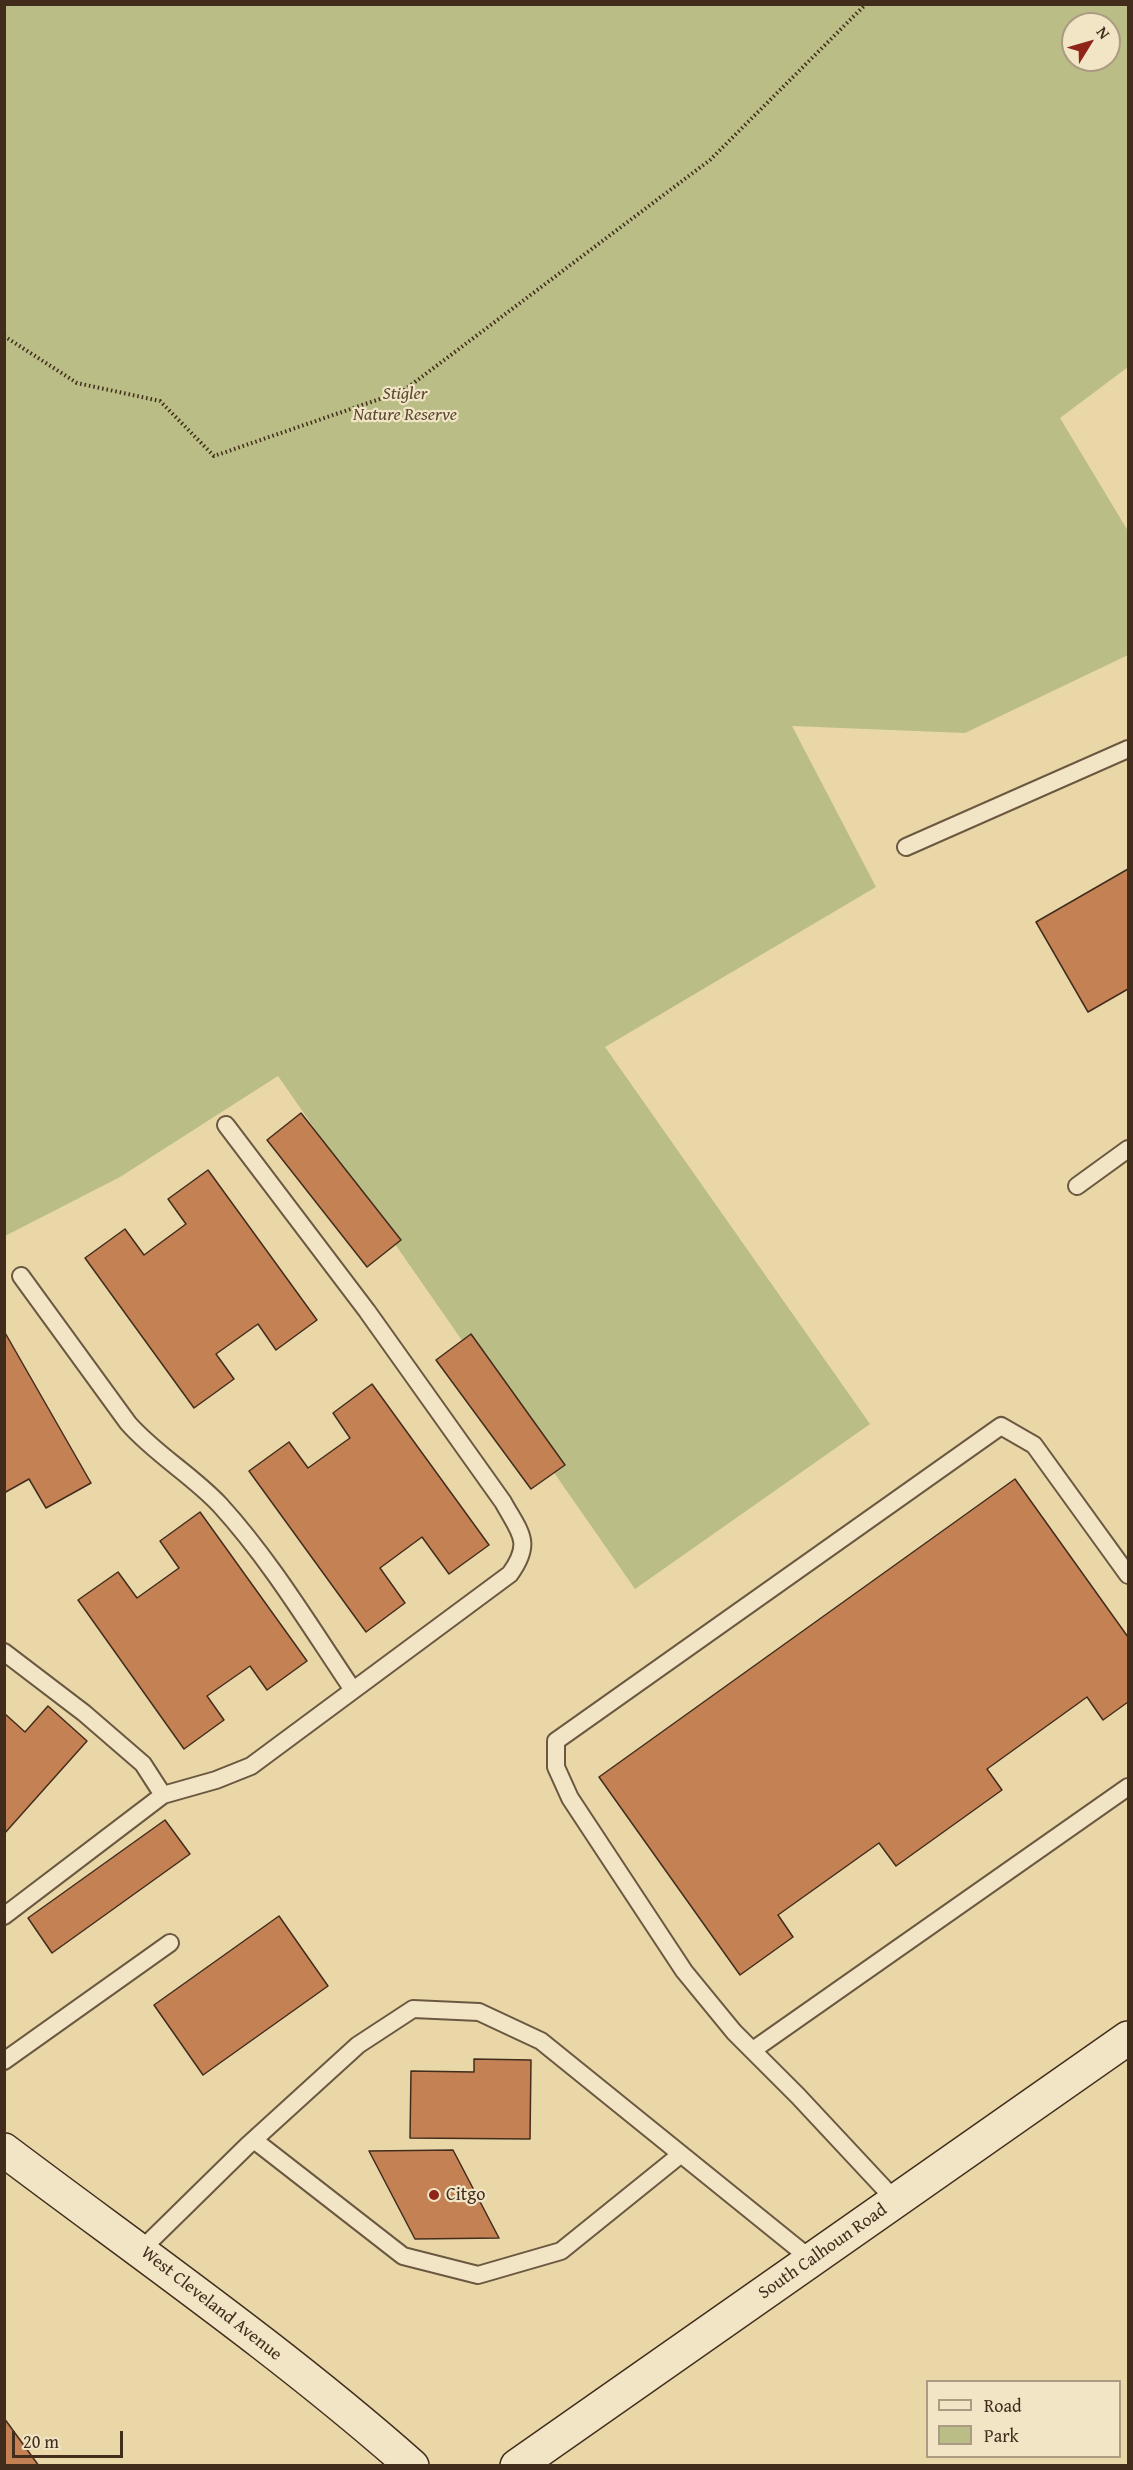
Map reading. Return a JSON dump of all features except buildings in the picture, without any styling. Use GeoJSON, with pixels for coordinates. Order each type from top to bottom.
{"type":"FeatureCollection","features":[{"type":"Feature","properties":{"kind":"street","name":"South Calhoun Road"},"geometry":{"type":"LineString","coordinates":[[517,2466],[1128,2038]]}},
{"type":"Feature","properties":{"kind":"street","name":"West Cleveland Avenue"},"geometry":{"type":"LineString","coordinates":[[4,2150],[141,2250],[366,2425],[412,2466]]}},
{"type":"Feature","properties":{"kind":"lane"},"geometry":{"type":"LineString","coordinates":[[906,847],[1128,749]]}},
{"type":"Feature","properties":{"kind":"lane"},"geometry":{"type":"LineString","coordinates":[[4,1916],[164,1795],[216,1780],[250,1766],[510,1574],[521,1559],[524,1547],[504,1502],[367,1311],[226,1125]]}},
{"type":"Feature","properties":{"kind":"lane"},"geometry":{"type":"LineString","coordinates":[[1077,1186],[1128,1149]]}},
{"type":"Feature","properties":{"kind":"lane"},"geometry":{"type":"LineString","coordinates":[[21,1276],[144,1442],[217,1502],[249,1539],[353,1690]]}},
{"type":"Feature","properties":{"kind":"lane"},"geometry":{"type":"LineString","coordinates":[[896,2201],[734,2032],[684,1971],[570,1798],[556,1767],[556,1741],[1001,1425],[1034,1445],[1128,1575]]}},
{"type":"Feature","properties":{"kind":"lane"},"geometry":{"type":"LineString","coordinates":[[4,1652],[84,1713],[143,1764],[164,1795]]}},
{"type":"Feature","properties":{"kind":"lane"},"geometry":{"type":"LineString","coordinates":[[753,2050],[1128,1787]]}},
{"type":"Feature","properties":{"kind":"lane"},"geometry":{"type":"LineString","coordinates":[[4,2061],[170,1943]]}},
{"type":"Feature","properties":{"kind":"lane"},"geometry":{"type":"LineString","coordinates":[[141,2250],[254,2140],[358,2045],[413,2009],[479,2013],[542,2041],[812,2260]]}},
{"type":"Feature","properties":{"kind":"lane"},"geometry":{"type":"LineString","coordinates":[[254,2140],[403,2256],[478,2275],[561,2251],[680,2155]]}},
{"type":"Feature","properties":{"kind":"path"},"geometry":{"type":"LineString","coordinates":[[4,336],[77,383],[160,401],[214,456],[403,391],[711,160],[866,4]]}},
{"type":"Feature","properties":{"kind":"green space","name":"Stigler Nature Reserve"},"geometry":{"type":"Polygon","coordinates":[[[5,5],[1128,5],[1128,367],[1060,418],[1128,531],[1128,655],[965,733],[792,726],[876,887],[605,1047],[870,1424],[635,1589],[278,1076],[120,1177],[5,1236],[5,5]]]}},
{"type":"Feature","properties":{"kind":"place","name":"Citgo"},"geometry":{"type":"Point","coordinates":[434,2195]}}]}
